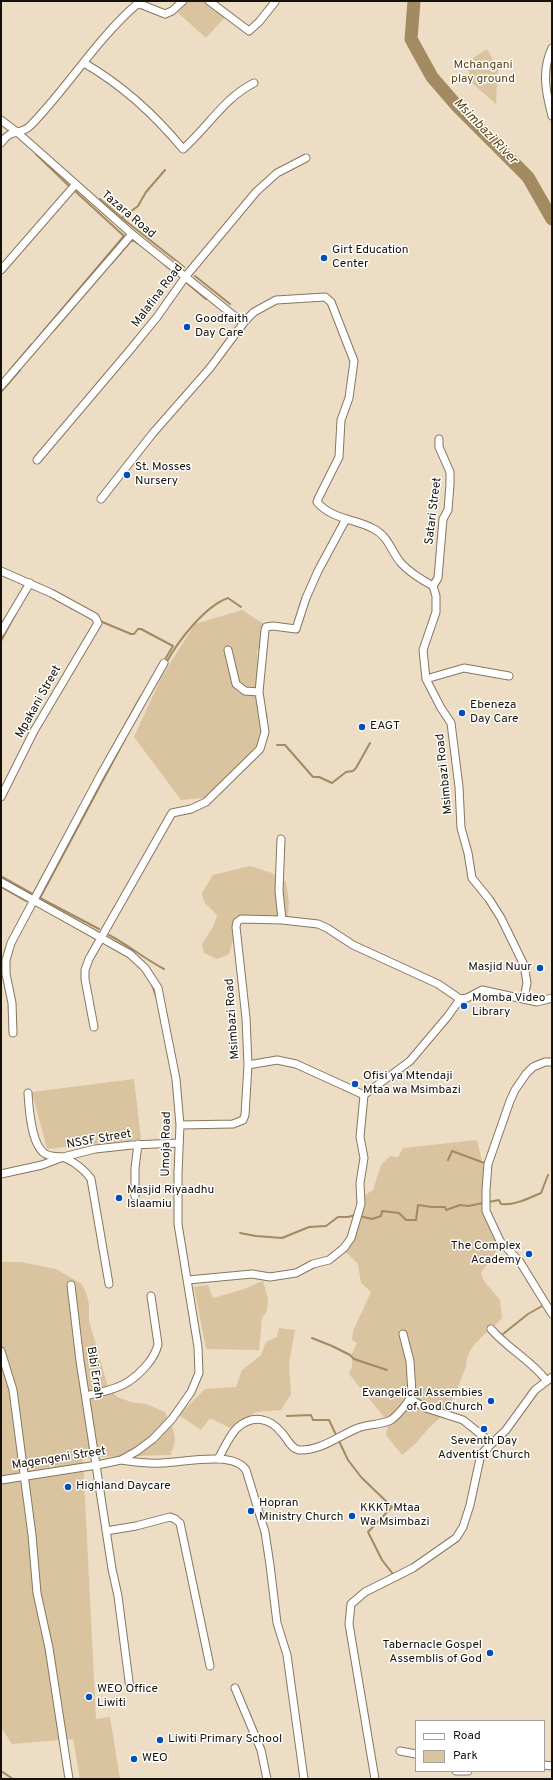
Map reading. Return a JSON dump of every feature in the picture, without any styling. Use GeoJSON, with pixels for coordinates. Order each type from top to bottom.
{"type":"FeatureCollection","features":[{"type":"Feature","properties":{"kind":"street"},"geometry":{"type":"LineString","coordinates":[[1,143],[8,134],[29,127],[108,33],[136,5],[140,4],[165,14],[172,11],[183,1]]}},
{"type":"Feature","properties":{"kind":"street"},"geometry":{"type":"LineString","coordinates":[[208,1],[249,32],[275,2]]}},
{"type":"Feature","properties":{"kind":"street"},"geometry":{"type":"LineString","coordinates":[[552,48],[549,55],[545,78],[546,92],[552,116]]}},
{"type":"Feature","properties":{"kind":"street"},"geometry":{"type":"LineString","coordinates":[[84,63],[103,74],[136,100],[160,122],[183,149],[239,92],[254,82]]}},
{"type":"Feature","properties":{"kind":"street","name":"Tazara Road"},"geometry":{"type":"LineString","coordinates":[[1,120],[17,132],[132,234],[238,319],[245,321]]}},
{"type":"Feature","properties":{"kind":"street","name":"Malafina Road"},"geometry":{"type":"LineString","coordinates":[[38,460],[143,333],[186,276],[256,192],[277,173],[306,158]]}},
{"type":"Feature","properties":{"kind":"street"},"geometry":{"type":"LineString","coordinates":[[1,270],[76,185]]}},
{"type":"Feature","properties":{"kind":"street"},"geometry":{"type":"LineString","coordinates":[[1,386],[132,234]]}},
{"type":"Feature","properties":{"kind":"street"},"geometry":{"type":"LineString","coordinates":[[101,499],[153,433],[210,368],[245,321],[254,312],[276,300],[325,297],[335,308],[354,362],[354,369],[349,398],[341,420],[339,432],[339,457],[317,501],[324,508],[346,520],[372,528],[381,534],[388,540],[401,563],[419,578],[433,586]]}},
{"type":"Feature","properties":{"kind":"street","name":"Satari Street"},"geometry":{"type":"LineString","coordinates":[[433,586],[438,578],[443,519],[448,510],[450,484],[450,472],[439,447],[439,439]]}},
{"type":"Feature","properties":{"kind":"street"},"geometry":{"type":"LineString","coordinates":[[94,1027],[85,979],[85,970],[172,813],[191,809],[206,802],[260,749],[265,732],[259,692],[262,652],[266,627],[273,626],[296,629],[312,584],[346,520]]}},
{"type":"Feature","properties":{"kind":"street"},"geometry":{"type":"LineString","coordinates":[[1,571],[30,583],[1,632]]}},
{"type":"Feature","properties":{"kind":"street","name":"Mpakani Street"},"geometry":{"type":"LineString","coordinates":[[1,797],[34,731],[96,627],[98,620],[51,593],[30,583]]}},
{"type":"Feature","properties":{"kind":"street","name":"Msimbazi Road"},"geometry":{"type":"LineString","coordinates":[[433,586],[436,596],[436,612],[423,650],[426,679],[441,708],[451,723],[459,787],[461,828],[468,853],[472,878],[490,899],[524,965],[527,976],[524,998]]}},
{"type":"Feature","properties":{"kind":"street"},"geometry":{"type":"LineString","coordinates":[[228,650],[236,684],[245,691],[259,692]]}},
{"type":"Feature","properties":{"kind":"street"},"geometry":{"type":"LineString","coordinates":[[13,1033],[12,1003],[6,974],[6,960],[14,937],[100,776],[164,663]]}},
{"type":"Feature","properties":{"kind":"street"},"geometry":{"type":"LineString","coordinates":[[426,679],[464,668],[509,676]]}},
{"type":"Feature","properties":{"kind":"street"},"geometry":{"type":"LineString","coordinates":[[280,839],[279,891],[282,920]]}},
{"type":"Feature","properties":{"kind":"street","name":"Umoja Road"},"geometry":{"type":"LineString","coordinates":[[1,882],[130,954],[145,968],[158,988],[178,1096],[180,1125],[178,1224],[198,1346],[199,1373],[196,1383],[182,1406],[157,1434],[137,1451],[121,1460]]}},
{"type":"Feature","properties":{"kind":"street","name":"Msimbazi Road"},"geometry":{"type":"LineString","coordinates":[[180,1125],[233,1124],[243,1120],[245,1115],[248,1064],[246,1018],[238,951],[237,922],[241,919],[282,920],[318,924],[328,928],[352,944],[438,984],[460,999]]}},
{"type":"Feature","properties":{"kind":"street"},"geometry":{"type":"LineString","coordinates":[[188,1280],[252,1274],[270,1277],[296,1273],[313,1264],[329,1260],[344,1248],[351,1238],[361,1204],[360,1183],[364,1158],[360,1137],[364,1095],[410,1061],[448,1016],[460,999],[467,998],[482,990],[537,1002],[552,998]]}},
{"type":"Feature","properties":{"kind":"street"},"geometry":{"type":"LineString","coordinates":[[248,1064],[277,1060],[296,1064],[364,1095]]}},
{"type":"Feature","properties":{"kind":"street"},"geometry":{"type":"LineString","coordinates":[[552,1062],[545,1062],[533,1067],[526,1074],[507,1108],[487,1168],[486,1210],[500,1241],[520,1262],[552,1314]]}},
{"type":"Feature","properties":{"kind":"street"},"geometry":{"type":"LineString","coordinates":[[28,1094],[32,1126],[37,1145],[48,1155],[63,1157],[76,1165],[87,1174],[91,1180],[109,1284]]}},
{"type":"Feature","properties":{"kind":"street","name":"NSSF Street"},"geometry":{"type":"LineString","coordinates":[[1,1174],[42,1166],[63,1157],[95,1149],[138,1144],[180,1143]]}},
{"type":"Feature","properties":{"kind":"street"},"geometry":{"type":"LineString","coordinates":[[136,1196],[135,1168],[138,1144]]}},
{"type":"Feature","properties":{"kind":"street","name":"Bibi Errah"},"geometry":{"type":"LineString","coordinates":[[71,1285],[106,1531],[118,1596],[130,1689]]}},
{"type":"Feature","properties":{"kind":"street"},"geometry":{"type":"LineString","coordinates":[[86,1396],[112,1389],[128,1382],[157,1351],[158,1344],[151,1296]]}},
{"type":"Feature","properties":{"kind":"street"},"geometry":{"type":"LineString","coordinates":[[375,1779],[349,1624],[351,1604],[365,1592],[413,1568],[456,1538],[463,1527],[470,1505],[480,1458],[506,1430],[524,1403],[549,1379],[504,1343],[491,1329]]}},
{"type":"Feature","properties":{"kind":"street"},"geometry":{"type":"LineString","coordinates":[[218,1459],[238,1427],[257,1419],[264,1419],[270,1422],[296,1449],[325,1445],[357,1428],[391,1420],[410,1399],[412,1394],[412,1376],[403,1334]]}},
{"type":"Feature","properties":{"kind":"street"},"geometry":{"type":"LineString","coordinates":[[1,1351],[12,1390],[32,1535],[37,1593],[49,1648],[70,1779]]}},
{"type":"Feature","properties":{"kind":"street"},"geometry":{"type":"LineString","coordinates":[[410,1399],[426,1408],[464,1420],[488,1440],[488,1448]]}},
{"type":"Feature","properties":{"kind":"street"},"geometry":{"type":"LineString","coordinates":[[121,1460],[146,1464],[218,1459],[232,1461],[243,1465],[250,1480],[260,1515],[270,1565],[277,1623],[287,1655],[304,1779]]}},
{"type":"Feature","properties":{"kind":"street","name":"Magengeni Street"},"geometry":{"type":"LineString","coordinates":[[1,1480],[121,1460]]}},
{"type":"Feature","properties":{"kind":"street"},"geometry":{"type":"LineString","coordinates":[[106,1531],[136,1526],[170,1517],[175,1519],[180,1524],[210,1666]]}},
{"type":"Feature","properties":{"kind":"street"},"geometry":{"type":"LineString","coordinates":[[235,1688],[261,1750],[267,1779]]}},
{"type":"Feature","properties":{"kind":"street"},"geometry":{"type":"LineString","coordinates":[[400,1751],[415,1754]]}},
{"type":"Feature","properties":{"kind":"green space"},"geometry":{"type":"Polygon","coordinates":[[[188,1],[207,1],[226,16],[206,38],[178,13],[188,1]]]}},
{"type":"Feature","properties":{"kind":"green space","name":"Mchangani play ground"},"geometry":{"type":"Polygon","coordinates":[[[487,49],[498,69],[496,104],[471,82],[467,62],[487,49]]]}},
{"type":"Feature","properties":{"kind":"green space"},"geometry":{"type":"Polygon","coordinates":[[[242,610],[270,628],[257,651],[260,692],[268,715],[262,741],[240,770],[213,797],[181,800],[134,737],[162,676],[195,624],[242,610]]]}},
{"type":"Feature","properties":{"kind":"green space"},"geometry":{"type":"Polygon","coordinates":[[[250,866],[272,873],[286,882],[289,902],[288,917],[281,920],[268,922],[249,921],[235,924],[232,932],[233,940],[229,954],[217,959],[204,953],[202,944],[213,927],[217,915],[204,902],[202,893],[213,875],[250,866]]]}},
{"type":"Feature","properties":{"kind":"green space"},"geometry":{"type":"Polygon","coordinates":[[[134,1079],[141,1139],[47,1149],[32,1092],[134,1079]]]}},
{"type":"Feature","properties":{"kind":"green space"},"geometry":{"type":"Polygon","coordinates":[[[477,1140],[485,1174],[486,1212],[503,1242],[481,1273],[484,1281],[500,1300],[502,1318],[474,1345],[467,1359],[466,1367],[449,1408],[416,1443],[402,1455],[386,1435],[388,1422],[349,1374],[352,1367],[352,1354],[357,1343],[352,1340],[353,1331],[371,1292],[361,1283],[358,1264],[345,1251],[365,1195],[373,1190],[381,1165],[390,1156],[398,1157],[403,1148],[477,1140]]]}},
{"type":"Feature","properties":{"kind":"green space"},"geometry":{"type":"Polygon","coordinates":[[[1,1262],[21,1262],[56,1269],[82,1284],[87,1295],[89,1320],[107,1384],[117,1397],[131,1402],[146,1404],[165,1412],[174,1432],[175,1442],[171,1455],[83,1459],[96,1719],[110,1717],[120,1779],[80,1779],[73,1739],[12,1744],[1,1727],[1,1262]]]}},
{"type":"Feature","properties":{"kind":"green space"},"geometry":{"type":"Polygon","coordinates":[[[263,1281],[268,1299],[267,1311],[262,1318],[259,1350],[206,1349],[194,1287],[208,1285],[213,1298],[241,1290],[263,1281]]]}},
{"type":"Feature","properties":{"kind":"green space"},"geometry":{"type":"Polygon","coordinates":[[[279,1328],[295,1330],[289,1364],[291,1394],[281,1410],[256,1412],[230,1428],[210,1418],[201,1430],[179,1415],[205,1389],[236,1387],[242,1370],[261,1355],[266,1342],[277,1337],[279,1328]]]}},
{"type":"Feature","properties":{"kind":"waterway","name":"Msimbazi River"},"geometry":{"type":"LineString","coordinates":[[414,1],[411,39],[432,77],[458,107],[528,177],[552,219]]}},
{"type":"Feature","properties":{"kind":"waterway"},"geometry":{"type":"LineString","coordinates":[[36,154],[69,186]]}},
{"type":"Feature","properties":{"kind":"waterway"},"geometry":{"type":"LineString","coordinates":[[122,218],[138,206],[146,192],[165,170]]}},
{"type":"Feature","properties":{"kind":"waterway"},"geometry":{"type":"LineString","coordinates":[[35,341],[124,236],[75,191]]}},
{"type":"Feature","properties":{"kind":"waterway"},"geometry":{"type":"LineString","coordinates":[[100,199],[184,267]]}},
{"type":"Feature","properties":{"kind":"waterway"},"geometry":{"type":"LineString","coordinates":[[111,264],[131,241],[134,241],[145,248]]}},
{"type":"Feature","properties":{"kind":"waterway"},"geometry":{"type":"LineString","coordinates":[[165,265],[178,276]]}},
{"type":"Feature","properties":{"kind":"waterway"},"geometry":{"type":"LineString","coordinates":[[54,330],[107,268]]}},
{"type":"Feature","properties":{"kind":"waterway"},"geometry":{"type":"LineString","coordinates":[[195,276],[230,304]]}},
{"type":"Feature","properties":{"kind":"waterway"},"geometry":{"type":"LineString","coordinates":[[188,284],[206,299]]}},
{"type":"Feature","properties":{"kind":"waterway"},"geometry":{"type":"LineString","coordinates":[[10,370],[32,344]]}},
{"type":"Feature","properties":{"kind":"waterway"},"geometry":{"type":"LineString","coordinates":[[1,392],[20,370]]}},
{"type":"Feature","properties":{"kind":"waterway"},"geometry":{"type":"LineString","coordinates":[[166,663],[185,635],[210,608],[228,598],[241,607]]}},
{"type":"Feature","properties":{"kind":"waterway"},"geometry":{"type":"LineString","coordinates":[[1,641],[16,613]]}},
{"type":"Feature","properties":{"kind":"waterway"},"geometry":{"type":"LineString","coordinates":[[100,621],[131,634],[134,634],[138,629],[141,629],[173,646]]}},
{"type":"Feature","properties":{"kind":"waterway"},"geometry":{"type":"LineString","coordinates":[[164,661],[173,646]]}},
{"type":"Feature","properties":{"kind":"waterway"},"geometry":{"type":"LineString","coordinates":[[111,750],[141,696]]}},
{"type":"Feature","properties":{"kind":"waterway"},"geometry":{"type":"LineString","coordinates":[[99,929],[40,898],[125,739]]}},
{"type":"Feature","properties":{"kind":"waterway"},"geometry":{"type":"LineString","coordinates":[[277,745],[285,745],[313,777],[319,777],[332,783],[346,772],[353,771],[356,768],[370,743]]}},
{"type":"Feature","properties":{"kind":"waterway"},"geometry":{"type":"LineString","coordinates":[[1,876],[33,894],[82,803]]}},
{"type":"Feature","properties":{"kind":"waterway"},"geometry":{"type":"LineString","coordinates":[[1,887],[26,901]]}},
{"type":"Feature","properties":{"kind":"waterway"},"geometry":{"type":"LineString","coordinates":[[109,935],[164,969]]}},
{"type":"Feature","properties":{"kind":"waterway"},"geometry":{"type":"LineString","coordinates":[[152,985],[157,999]]}},
{"type":"Feature","properties":{"kind":"waterway"},"geometry":{"type":"LineString","coordinates":[[343,1089],[357,1095]]}},
{"type":"Feature","properties":{"kind":"waterway"},"geometry":{"type":"LineString","coordinates":[[448,1160],[452,1151],[487,1164]]}},
{"type":"Feature","properties":{"kind":"waterway"},"geometry":{"type":"LineString","coordinates":[[359,1216],[372,1219],[381,1216],[382,1211],[399,1213],[406,1220],[416,1220],[418,1205],[445,1207],[446,1210],[460,1205],[468,1206],[499,1200],[501,1204],[516,1203],[541,1193],[548,1175]]}},
{"type":"Feature","properties":{"kind":"waterway"},"geometry":{"type":"LineString","coordinates":[[240,1233],[282,1238],[309,1227],[326,1226],[338,1217],[355,1215]]}},
{"type":"Feature","properties":{"kind":"waterway"},"geometry":{"type":"LineString","coordinates":[[503,1334],[528,1314],[544,1305]]}},
{"type":"Feature","properties":{"kind":"waterway"},"geometry":{"type":"LineString","coordinates":[[312,1338],[332,1346],[350,1355],[354,1359],[387,1370]]}},
{"type":"Feature","properties":{"kind":"waterway"},"geometry":{"type":"LineString","coordinates":[[287,1416],[311,1415],[313,1420],[329,1420],[348,1460],[361,1477],[392,1507],[368,1532],[382,1560],[393,1574]]}},
{"type":"Feature","properties":{"kind":"waterway"},"geometry":{"type":"LineString","coordinates":[[1,1771],[13,1779]]}},
{"type":"Feature","properties":{"kind":"place","name":"Girt Education Center"},"geometry":{"type":"Point","coordinates":[324,258]}},
{"type":"Feature","properties":{"kind":"place","name":"Goodfaith Day Care"},"geometry":{"type":"Point","coordinates":[187,327]}},
{"type":"Feature","properties":{"kind":"place","name":"St. Mosses Nursery"},"geometry":{"type":"Point","coordinates":[127,475]}},
{"type":"Feature","properties":{"kind":"place","name":"Ebeneza Day Care"},"geometry":{"type":"Point","coordinates":[462,713]}},
{"type":"Feature","properties":{"kind":"place","name":"EAGT"},"geometry":{"type":"Point","coordinates":[362,727]}},
{"type":"Feature","properties":{"kind":"place","name":"Masjid Nuur"},"geometry":{"type":"Point","coordinates":[540,968]}},
{"type":"Feature","properties":{"kind":"place","name":"Momba Video Library"},"geometry":{"type":"Point","coordinates":[464,1006]}},
{"type":"Feature","properties":{"kind":"place","name":"Ofisi ya Mtendaji Mtaa wa Msimbazi"},"geometry":{"type":"Point","coordinates":[355,1084]}},
{"type":"Feature","properties":{"kind":"place","name":"Masjid Riyaadhu Islaamiu"},"geometry":{"type":"Point","coordinates":[119,1198]}},
{"type":"Feature","properties":{"kind":"place","name":"The Complex Academy"},"geometry":{"type":"Point","coordinates":[529,1254]}},
{"type":"Feature","properties":{"kind":"place","name":"Evangelical Assembies of God Church"},"geometry":{"type":"Point","coordinates":[491,1401]}},
{"type":"Feature","properties":{"kind":"place","name":"Seventh Day Adventist Church"},"geometry":{"type":"Point","coordinates":[484,1429]}},
{"type":"Feature","properties":{"kind":"place","name":"Highland Daycare"},"geometry":{"type":"Point","coordinates":[68,1487]}},
{"type":"Feature","properties":{"kind":"place","name":"Hopran Ministry Church"},"geometry":{"type":"Point","coordinates":[251,1511]}},
{"type":"Feature","properties":{"kind":"place","name":"KKKT Mtaa Wa Msimbazi"},"geometry":{"type":"Point","coordinates":[352,1516]}},
{"type":"Feature","properties":{"kind":"place","name":"Tabernacle Gospel Assemblis of God"},"geometry":{"type":"Point","coordinates":[490,1653]}},
{"type":"Feature","properties":{"kind":"place","name":"WEO Office Liwiti"},"geometry":{"type":"Point","coordinates":[89,1697]}},
{"type":"Feature","properties":{"kind":"place","name":"Liwiti Primary School"},"geometry":{"type":"Point","coordinates":[160,1740]}},
{"type":"Feature","properties":{"kind":"place","name":"WEO"},"geometry":{"type":"Point","coordinates":[134,1759]}}]}
